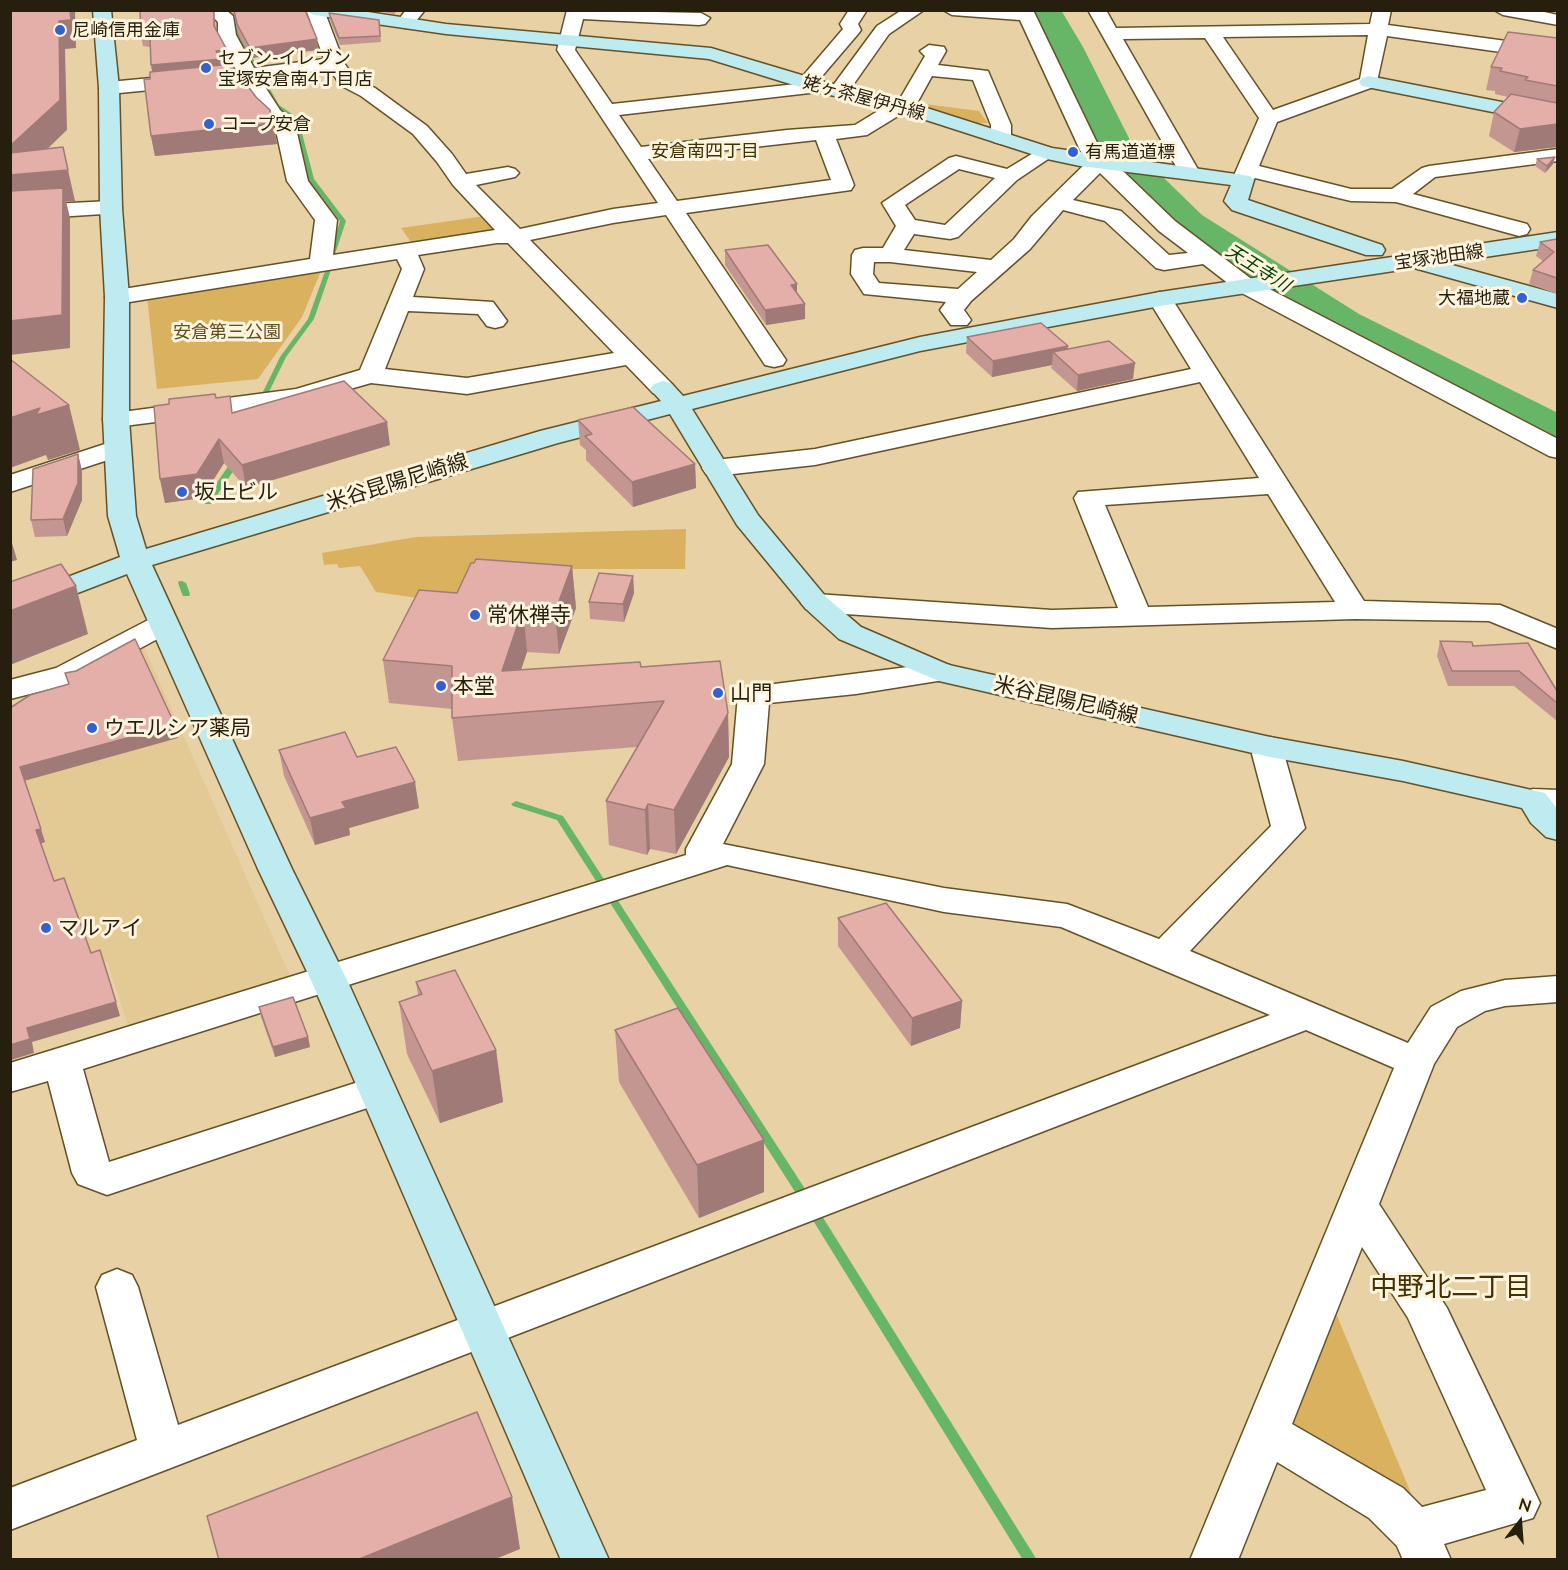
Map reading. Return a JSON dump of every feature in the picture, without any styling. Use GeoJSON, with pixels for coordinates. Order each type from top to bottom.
{"type":"FeatureCollection","features":[{"type":"Feature","properties":{"kind":"main road"},"geometry":{"type":"LineString","coordinates":[[102,10],[109,88],[111,208],[117,297],[116,419],[122,516],[134,552],[164,624],[275,869],[329,980],[585,1560]]}},
{"type":"Feature","properties":{"kind":"main road","name":"姥ヶ茶屋伊丹線"},"geometry":{"type":"LineString","coordinates":[[315,11],[410,17],[569,39],[711,54],[822,87],[901,106],[1047,153],[1106,164],[1189,173],[1246,175]]}},
{"type":"Feature","properties":{"kind":"main road"},"geometry":{"type":"LineString","coordinates":[[1369,82],[1557,119]]}},
{"type":"Feature","properties":{"kind":"main road"},"geometry":{"type":"LineString","coordinates":[[1246,175],[1235,201],[1240,205],[1374,250]]}},
{"type":"Feature","properties":{"kind":"main road"},"geometry":{"type":"LineString","coordinates":[[669,395],[920,344],[1160,299],[1240,279],[1281,265],[1557,223]]}},
{"type":"Feature","properties":{"kind":"main road","name":"宝塚池田線"},"geometry":{"type":"LineString","coordinates":[[1240,279],[1312,276],[1557,239]]}},
{"type":"Feature","properties":{"kind":"main road"},"geometry":{"type":"LineString","coordinates":[[1411,261],[1557,302]]}},
{"type":"Feature","properties":{"kind":"main road"},"geometry":{"type":"LineString","coordinates":[[669,395],[774,360],[1080,295],[1240,279]]}},
{"type":"Feature","properties":{"kind":"main road","name":"米谷昆陽尼崎線"},"geometry":{"type":"LineString","coordinates":[[134,552],[526,444],[669,395],[747,519],[816,603],[850,633],[939,672],[1270,747],[1545,800],[1543,815],[1557,829]]}},
{"type":"Feature","properties":{"kind":"main road"},"geometry":{"type":"LineString","coordinates":[[10,588],[134,552]]}},
{"type":"Feature","properties":{"kind":"main road"},"geometry":{"type":"LineString","coordinates":[[10,609],[134,552]]}},
{"type":"Feature","properties":{"kind":"street"},"geometry":{"type":"LineString","coordinates":[[215,10],[226,20],[227,34],[248,75],[273,114],[285,124],[298,182],[326,220],[321,264]]}},
{"type":"Feature","properties":{"kind":"street"},"geometry":{"type":"LineString","coordinates":[[822,87],[852,30],[849,24],[858,10]]}},
{"type":"Feature","properties":{"kind":"street"},"geometry":{"type":"LineString","coordinates":[[606,111],[822,87],[883,30],[915,10]]}},
{"type":"Feature","properties":{"kind":"street"},"geometry":{"type":"LineString","coordinates":[[952,10],[1015,13],[1091,152],[1205,257],[1240,279],[1557,450]]}},
{"type":"Feature","properties":{"kind":"street"},"geometry":{"type":"LineString","coordinates":[[1097,10],[1189,173]]}},
{"type":"Feature","properties":{"kind":"street"},"geometry":{"type":"LineString","coordinates":[[1503,10],[1544,15]]}},
{"type":"Feature","properties":{"kind":"street"},"geometry":{"type":"LineString","coordinates":[[315,11],[335,63],[347,81],[368,92],[420,130],[445,158],[460,182],[669,395]]}},
{"type":"Feature","properties":{"kind":"street"},"geometry":{"type":"LineString","coordinates":[[700,20],[576,12],[566,50],[774,360]]}},
{"type":"Feature","properties":{"kind":"street"},"geometry":{"type":"LineString","coordinates":[[1109,34],[1210,32],[1380,20],[1557,54]]}},
{"type":"Feature","properties":{"kind":"street"},"geometry":{"type":"LineString","coordinates":[[1380,20],[1369,82],[1269,118],[1246,175],[1351,195],[1397,196],[1519,229]]}},
{"type":"Feature","properties":{"kind":"street"},"geometry":{"type":"LineString","coordinates":[[1210,32],[1269,118]]}},
{"type":"Feature","properties":{"kind":"street"},"geometry":{"type":"LineString","coordinates":[[635,154],[860,131],[909,102],[934,56],[981,75],[1001,126],[1001,138]]}},
{"type":"Feature","properties":{"kind":"street"},"geometry":{"type":"LineString","coordinates":[[109,88],[248,75],[335,63]]}},
{"type":"Feature","properties":{"kind":"street"},"geometry":{"type":"LineString","coordinates":[[117,297],[498,236],[515,237],[613,216],[843,185],[824,133]]}},
{"type":"Feature","properties":{"kind":"street"},"geometry":{"type":"LineString","coordinates":[[1010,176],[956,162],[892,203],[907,226],[950,232],[1010,176],[1047,153]]}},
{"type":"Feature","properties":{"kind":"street"},"geometry":{"type":"LineString","coordinates":[[1397,196],[1429,172],[1557,155]]}},
{"type":"Feature","properties":{"kind":"street"},"geometry":{"type":"LineString","coordinates":[[959,320],[952,310],[963,296],[1022,244],[1040,221],[1106,164]]}},
{"type":"Feature","properties":{"kind":"street"},"geometry":{"type":"LineString","coordinates":[[460,182],[508,173]]}},
{"type":"Feature","properties":{"kind":"street"},"geometry":{"type":"LineString","coordinates":[[1061,203],[1113,216],[1157,215]]}},
{"type":"Feature","properties":{"kind":"street"},"geometry":{"type":"LineString","coordinates":[[10,213],[111,208]]}},
{"type":"Feature","properties":{"kind":"street"},"geometry":{"type":"LineString","coordinates":[[1113,216],[1164,263],[1205,257]]}},
{"type":"Feature","properties":{"kind":"street"},"geometry":{"type":"LineString","coordinates":[[890,255],[907,226]]}},
{"type":"Feature","properties":{"kind":"street"},"geometry":{"type":"LineString","coordinates":[[370,375],[413,269],[405,251]]}},
{"type":"Feature","properties":{"kind":"street"},"geometry":{"type":"LineString","coordinates":[[963,296],[872,289],[862,274],[863,255],[890,255],[994,267]]}},
{"type":"Feature","properties":{"kind":"street"},"geometry":{"type":"LineString","coordinates":[[1160,299],[1208,373],[1274,486],[1355,610]]}},
{"type":"Feature","properties":{"kind":"street"},"geometry":{"type":"LineString","coordinates":[[399,304],[485,307],[495,321]]}},
{"type":"Feature","properties":{"kind":"street"},"geometry":{"type":"LineString","coordinates":[[116,419],[298,396],[370,375],[468,386],[630,357]]}},
{"type":"Feature","properties":{"kind":"street"},"geometry":{"type":"LineString","coordinates":[[715,468],[815,457],[1208,373]]}},
{"type":"Feature","properties":{"kind":"street"},"geometry":{"type":"LineString","coordinates":[[10,484],[117,448]]}},
{"type":"Feature","properties":{"kind":"street"},"geometry":{"type":"LineString","coordinates":[[1136,615],[1088,498],[1274,486]]}},
{"type":"Feature","properties":{"kind":"street"},"geometry":{"type":"LineString","coordinates":[[816,603],[860,604],[1052,619],[1355,610],[1489,612],[1500,614],[1557,640]]}},
{"type":"Feature","properties":{"kind":"street"},"geometry":{"type":"LineString","coordinates":[[10,690],[67,675],[164,624]]}},
{"type":"Feature","properties":{"kind":"street"},"geometry":{"type":"LineString","coordinates":[[703,861],[703,849],[748,764],[754,695],[856,685],[939,672]]}},
{"type":"Feature","properties":{"kind":"street"},"geometry":{"type":"LineString","coordinates":[[1165,955],[1288,828],[1268,754],[1270,747]]}},
{"type":"Feature","properties":{"kind":"street"},"geometry":{"type":"LineString","coordinates":[[10,1078],[726,854],[944,900],[1067,916],[1165,955],[1416,1062]]}},
{"type":"Feature","properties":{"kind":"street"},"geometry":{"type":"LineString","coordinates":[[1214,1560],[1234,1507],[1268,1433],[1416,1062],[1444,1017],[1474,1000],[1505,993],[1557,989]]}},
{"type":"Feature","properties":{"kind":"street"},"geometry":{"type":"LineString","coordinates":[[10,1509],[1306,1017]]}},
{"type":"Feature","properties":{"kind":"street"},"geometry":{"type":"LineString","coordinates":[[62,1062],[92,1173],[107,1179],[377,1090]]}},
{"type":"Feature","properties":{"kind":"street"},"geometry":{"type":"LineString","coordinates":[[1268,1433],[1386,1503],[1420,1545],[1516,1503],[1425,1308],[1358,1206]]}},
{"type":"Feature","properties":{"kind":"street"},"geometry":{"type":"LineString","coordinates":[[117,1287],[163,1452]]}},
{"type":"Feature","properties":{"kind":"shaded area"},"geometry":{"type":"Polygon","coordinates":[[[144,647],[290,976],[284,984],[130,1032],[107,961],[11,991],[11,719],[57,689],[131,650],[144,647]]]}},
{"type":"Feature","properties":{"kind":"green space"},"geometry":{"type":"Polygon","coordinates":[[[925,104],[979,111],[988,123],[972,123],[923,108],[925,104]]]}},
{"type":"Feature","properties":{"kind":"green space"},"geometry":{"type":"Polygon","coordinates":[[[485,216],[499,230],[414,246],[401,228],[485,216]]]}},
{"type":"Feature","properties":{"kind":"green space","name":"安倉第三公園"},"geometry":{"type":"Polygon","coordinates":[[[321,271],[302,317],[258,379],[157,389],[147,296],[321,271]]]}},
{"type":"Feature","properties":{"kind":"green space"},"geometry":{"type":"Polygon","coordinates":[[[686,529],[685,569],[550,569],[452,603],[376,592],[360,566],[339,568],[337,564],[324,565],[322,553],[416,537],[686,529]]]}},
{"type":"Feature","properties":{"kind":"green space"},"geometry":{"type":"Polygon","coordinates":[[[1335,1311],[1418,1510],[1307,1443],[1293,1424],[1335,1311]]]}},
{"type":"Feature","properties":{"kind":"building"},"geometry":{"type":"Polygon","coordinates":[[[10,10],[70,10],[71,20],[59,21],[60,100],[10,146],[10,10]]]}},
{"type":"Feature","properties":{"kind":"building"},"geometry":{"type":"Polygon","coordinates":[[[140,10],[212,10],[214,26],[227,50],[216,51],[222,59],[151,65],[150,37],[141,36],[140,10]]]}},
{"type":"Feature","properties":{"kind":"building"},"geometry":{"type":"Polygon","coordinates":[[[234,10],[305,10],[317,39],[250,48],[237,24],[234,10]]]}},
{"type":"Feature","properties":{"kind":"building"},"geometry":{"type":"Polygon","coordinates":[[[329,13],[379,20],[380,36],[339,38],[329,13]]]}},
{"type":"Feature","properties":{"kind":"building"},"geometry":{"type":"Polygon","coordinates":[[[1508,32],[1557,38],[1557,86],[1525,80],[1528,77],[1500,71],[1502,68],[1491,67],[1508,32]]]}},
{"type":"Feature","properties":{"kind":"building"},"geometry":{"type":"Polygon","coordinates":[[[231,64],[256,97],[270,110],[273,123],[151,136],[144,79],[150,79],[150,72],[231,64]]]}},
{"type":"Feature","properties":{"kind":"building"},"geometry":{"type":"Polygon","coordinates":[[[1511,94],[1557,103],[1557,124],[1520,129],[1494,112],[1511,94]]]}},
{"type":"Feature","properties":{"kind":"building"},"geometry":{"type":"Polygon","coordinates":[[[63,147],[68,170],[10,175],[10,153],[63,147]]]}},
{"type":"Feature","properties":{"kind":"building"},"geometry":{"type":"Polygon","coordinates":[[[1555,157],[1547,166],[1537,159],[1555,157]]]}},
{"type":"Feature","properties":{"kind":"building"},"geometry":{"type":"Polygon","coordinates":[[[63,188],[62,315],[10,321],[10,191],[63,188]]]}},
{"type":"Feature","properties":{"kind":"building"},"geometry":{"type":"Polygon","coordinates":[[[1557,239],[1557,278],[1533,270],[1554,252],[1540,242],[1557,239]]]}},
{"type":"Feature","properties":{"kind":"building"},"geometry":{"type":"Polygon","coordinates":[[[768,245],[797,284],[791,285],[805,304],[765,310],[725,250],[768,245]]]}},
{"type":"Feature","properties":{"kind":"building"},"geometry":{"type":"Polygon","coordinates":[[[1041,323],[1068,346],[993,361],[967,337],[1041,323]]]}},
{"type":"Feature","properties":{"kind":"building"},"geometry":{"type":"Polygon","coordinates":[[[1109,341],[1135,363],[1078,375],[1053,352],[1109,341]]]}},
{"type":"Feature","properties":{"kind":"building"},"geometry":{"type":"Polygon","coordinates":[[[10,359],[69,405],[36,415],[40,408],[10,418],[10,359]]]}},
{"type":"Feature","properties":{"kind":"building"},"geometry":{"type":"Polygon","coordinates":[[[344,381],[387,422],[242,465],[219,439],[197,474],[160,479],[154,406],[169,404],[169,399],[215,394],[216,398],[230,396],[232,413],[344,381]]]}},
{"type":"Feature","properties":{"kind":"building"},"geometry":{"type":"Polygon","coordinates":[[[633,407],[695,464],[632,482],[585,436],[592,434],[578,420],[633,407]]]}},
{"type":"Feature","properties":{"kind":"building"},"geometry":{"type":"Polygon","coordinates":[[[78,454],[78,483],[63,519],[31,520],[33,469],[78,454]]]}},
{"type":"Feature","properties":{"kind":"building"},"geometry":{"type":"Polygon","coordinates":[[[476,559],[572,566],[555,612],[523,609],[502,671],[640,662],[641,667],[720,661],[728,713],[674,810],[648,804],[645,810],[606,801],[664,701],[452,718],[452,666],[383,660],[419,590],[457,593],[471,563],[474,563],[476,559]]]}},
{"type":"Feature","properties":{"kind":"building"},"geometry":{"type":"Polygon","coordinates":[[[61,564],[76,586],[10,611],[10,582],[61,564]]]}},
{"type":"Feature","properties":{"kind":"building"},"geometry":{"type":"Polygon","coordinates":[[[599,573],[633,576],[623,604],[589,602],[599,573]]]}},
{"type":"Feature","properties":{"kind":"building"},"geometry":{"type":"Polygon","coordinates":[[[135,639],[175,725],[20,767],[41,829],[36,830],[54,881],[64,878],[91,953],[100,950],[116,1002],[27,1028],[30,1039],[10,1045],[10,708],[30,695],[69,684],[65,673],[76,671],[135,639]]]}},
{"type":"Feature","properties":{"kind":"building"},"geometry":{"type":"Polygon","coordinates":[[[1440,641],[1472,642],[1473,646],[1528,643],[1557,691],[1557,703],[1519,671],[1452,671],[1440,641]]]}},
{"type":"Feature","properties":{"kind":"building"},"geometry":{"type":"Polygon","coordinates":[[[345,732],[357,757],[396,747],[415,782],[342,802],[346,808],[310,818],[279,750],[345,732]]]}},
{"type":"Feature","properties":{"kind":"building"},"geometry":{"type":"Polygon","coordinates":[[[886,903],[962,1001],[912,1018],[838,918],[886,903]]]}},
{"type":"Feature","properties":{"kind":"building"},"geometry":{"type":"Polygon","coordinates":[[[455,970],[496,1050],[432,1071],[399,1002],[422,994],[416,982],[455,970]]]}},
{"type":"Feature","properties":{"kind":"building"},"geometry":{"type":"Polygon","coordinates":[[[293,997],[308,1037],[273,1047],[259,1007],[293,997]]]}},
{"type":"Feature","properties":{"kind":"building"},"geometry":{"type":"Polygon","coordinates":[[[678,1008],[764,1140],[697,1165],[615,1030],[678,1008]]]}},
{"type":"Feature","properties":{"kind":"building"},"geometry":{"type":"Polygon","coordinates":[[[477,1412],[512,1497],[357,1560],[219,1560],[207,1516],[477,1412]]]}},
{"type":"Feature","properties":{"kind":"waterway"},"geometry":{"type":"LineString","coordinates":[[235,10],[237,34],[257,71]]}},
{"type":"Feature","properties":{"kind":"waterway","name":"天王寺川"},"geometry":{"type":"LineString","coordinates":[[1045,10],[1067,47],[1119,155],[1188,223],[1344,323],[1558,431]]}},
{"type":"Feature","properties":{"kind":"waterway"},"geometry":{"type":"LineString","coordinates":[[260,76],[277,106],[295,118],[311,179],[343,221],[332,256]]}},
{"type":"Feature","properties":{"kind":"waterway"},"geometry":{"type":"LineString","coordinates":[[264,396],[283,357],[311,319],[330,264]]}},
{"type":"Feature","properties":{"kind":"waterway"},"geometry":{"type":"LineString","coordinates":[[208,502],[236,461]]}},
{"type":"Feature","properties":{"kind":"waterway"},"geometry":{"type":"LineString","coordinates":[[182,583],[186,594]]}},
{"type":"Feature","properties":{"kind":"waterway"},"geometry":{"type":"LineString","coordinates":[[516,804],[560,818],[803,1195]]}},
{"type":"Feature","properties":{"kind":"waterway"},"geometry":{"type":"LineString","coordinates":[[818,1219],[1031,1560]]}},
{"type":"Feature","properties":{"kind":"place","name":"尼崎信用金庫"},"geometry":{"type":"Point","coordinates":[60,30]}},
{"type":"Feature","properties":{"kind":"place","name":"セブン-イレブン 宝塚安倉南4丁目店"},"geometry":{"type":"Point","coordinates":[206,68]}},
{"type":"Feature","properties":{"kind":"place","name":"コープ安倉"},"geometry":{"type":"Point","coordinates":[209,124]}},
{"type":"Feature","properties":{"kind":"place","name":"有馬道道標"},"geometry":{"type":"Point","coordinates":[1073,152]}},
{"type":"Feature","properties":{"kind":"place","name":"大福地蔵"},"geometry":{"type":"Point","coordinates":[1522,298]}},
{"type":"Feature","properties":{"kind":"place","name":"坂上ビル"},"geometry":{"type":"Point","coordinates":[182,492]}},
{"type":"Feature","properties":{"kind":"place","name":"常休禅寺"},"geometry":{"type":"Point","coordinates":[475,615]}},
{"type":"Feature","properties":{"kind":"place","name":"本堂"},"geometry":{"type":"Point","coordinates":[441,686]}},
{"type":"Feature","properties":{"kind":"place","name":"山門"},"geometry":{"type":"Point","coordinates":[718,693]}},
{"type":"Feature","properties":{"kind":"place","name":"ウエルシア薬局"},"geometry":{"type":"Point","coordinates":[92,728]}},
{"type":"Feature","properties":{"kind":"place","name":"マルアイ"},"geometry":{"type":"Point","coordinates":[46,928]}},
{"type":"Feature","properties":{"kind":"district","name":"安倉南四丁目"},"geometry":{"type":"Point","coordinates":[705,151]}},
{"type":"Feature","properties":{"kind":"district","name":"中野北二丁目"},"geometry":{"type":"Point","coordinates":[1451,1287]}}]}
